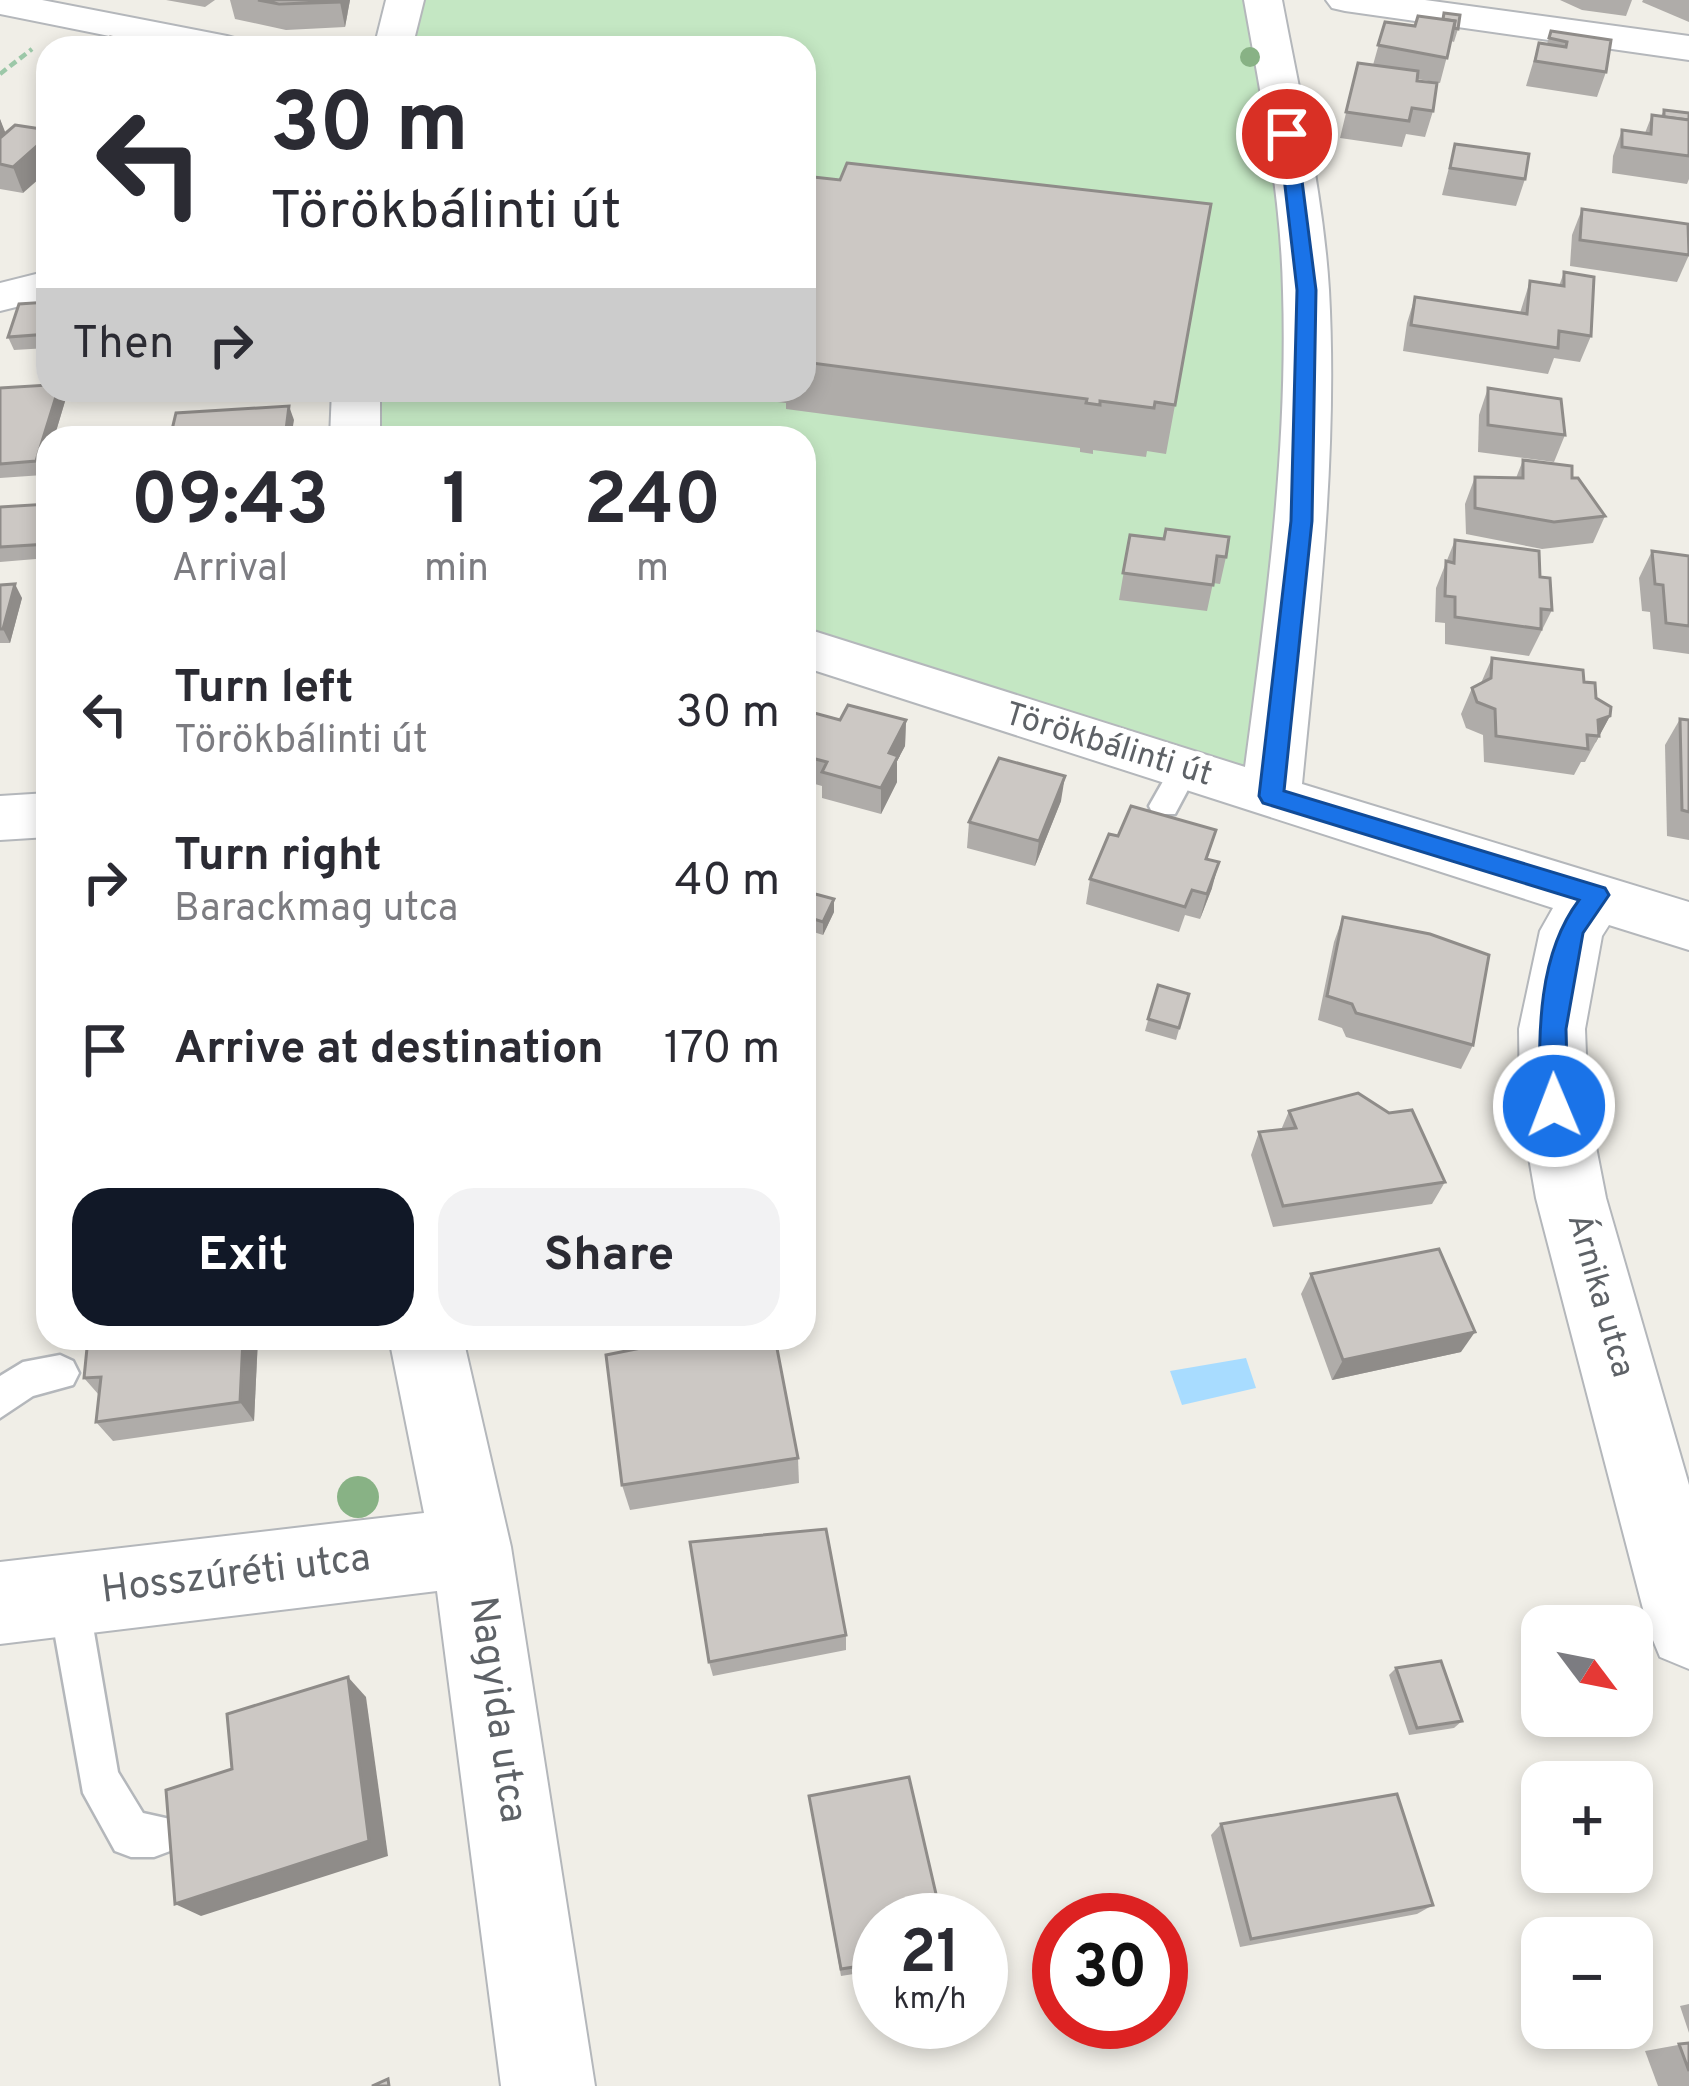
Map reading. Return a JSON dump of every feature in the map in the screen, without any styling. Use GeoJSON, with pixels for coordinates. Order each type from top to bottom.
{"type":"FeatureCollection","features":[{"type":"Feature","properties":{"kind":"street"},"geometry":{"type":"LineString","coordinates":[[396,36],[404,0]]}},
{"type":"Feature","properties":{"kind":"street"},"geometry":{"type":"LineString","coordinates":[[1263,0],[1296,179],[1306,290],[1301,521],[1271,796]]}},
{"type":"Feature","properties":{"kind":"street"},"geometry":{"type":"LineString","coordinates":[[1345,0],[1689,48]]}},
{"type":"Feature","properties":{"kind":"street"},"geometry":{"type":"LineString","coordinates":[[0,3],[166,36]]}},
{"type":"Feature","properties":{"kind":"street"},"geometry":{"type":"LineString","coordinates":[[0,252],[36,258]]}},
{"type":"Feature","properties":{"kind":"street"},"geometry":{"type":"LineString","coordinates":[[0,298],[36,288]]}},
{"type":"Feature","properties":{"kind":"street","name":"Törökbálinti út"},"geometry":{"type":"LineString","coordinates":[[816,651],[1174,788],[1271,796],[1689,926]]}},
{"type":"Feature","properties":{"kind":"street"},"geometry":{"type":"LineString","coordinates":[[0,818],[36,816]]}},
{"type":"Feature","properties":{"kind":"street","name":"Árnika utca"},"geometry":{"type":"LineString","coordinates":[[1596,895],[1570,931],[1552,1029],[1554,1106],[1571,1198],[1689,1628]]}},
{"type":"Feature","properties":{"kind":"street","name":"Nagyida utca"},"geometry":{"type":"LineString","coordinates":[[429,1350],[472,1547],[548,2086]]}},
{"type":"Feature","properties":{"kind":"street","name":"Hosszúréti utca"},"geometry":{"type":"LineString","coordinates":[[34,1600],[472,1547]]}},
{"type":"Feature","properties":{"kind":"lane"},"geometry":{"type":"LineString","coordinates":[[0,1400],[23,1380],[59,1373]]}},
{"type":"Feature","properties":{"kind":"lane"},"geometry":{"type":"LineString","coordinates":[[34,1600],[98,1778],[131,1835],[154,1835]]}},
{"type":"Feature","properties":{"kind":"green space"},"geometry":{"type":"Polygon","coordinates":[[[405,0],[1263,0],[1296,179],[1271,796],[816,651],[816,426],[355,426],[356,402],[816,402],[816,36],[396,36],[405,0]]]}},
{"type":"Feature","properties":{"kind":"water"},"geometry":{"type":"Polygon","coordinates":[[[1246,1358],[1256,1388],[1182,1405],[1170,1371],[1246,1358]]]}},
{"type":"Feature","properties":{"kind":"building"},"geometry":{"type":"Polygon","coordinates":[[[258,0],[340,0],[340,2],[279,4],[258,0]]]}},
{"type":"Feature","properties":{"kind":"building"},"geometry":{"type":"Polygon","coordinates":[[[1444,13],[1460,15],[1458,29],[1455,21],[1443,19],[1444,13]]]}},
{"type":"Feature","properties":{"kind":"building"},"geometry":{"type":"Polygon","coordinates":[[[1418,16],[1455,21],[1447,58],[1378,45],[1385,22],[1415,26],[1418,16]]]}},
{"type":"Feature","properties":{"kind":"building"},"geometry":{"type":"Polygon","coordinates":[[[1551,31],[1611,40],[1606,72],[1535,61],[1539,43],[1566,47],[1567,42],[1549,38],[1551,31]]]}},
{"type":"Feature","properties":{"kind":"building"},"geometry":{"type":"Polygon","coordinates":[[[1358,63],[1418,71],[1417,81],[1437,83],[1433,111],[1412,108],[1409,121],[1346,112],[1358,63]]]}},
{"type":"Feature","properties":{"kind":"building"},"geometry":{"type":"Polygon","coordinates":[[[1664,110],[1689,113],[1689,120],[1664,117],[1664,110]]]}},
{"type":"Feature","properties":{"kind":"building"},"geometry":{"type":"Polygon","coordinates":[[[1652,115],[1689,120],[1689,156],[1622,147],[1622,130],[1651,134],[1652,115]]]}},
{"type":"Feature","properties":{"kind":"building"},"geometry":{"type":"Polygon","coordinates":[[[15,125],[36,128],[36,147],[13,167],[0,164],[0,138],[15,125]]]}},
{"type":"Feature","properties":{"kind":"building"},"geometry":{"type":"Polygon","coordinates":[[[1455,144],[1529,154],[1525,179],[1450,168],[1455,144]]]}},
{"type":"Feature","properties":{"kind":"building"},"geometry":{"type":"Polygon","coordinates":[[[847,163],[1211,204],[1175,405],[1155,402],[1154,408],[1100,401],[1100,405],[1086,403],[1087,399],[816,364],[816,177],[840,180],[847,163]]]}},
{"type":"Feature","properties":{"kind":"building"},"geometry":{"type":"Polygon","coordinates":[[[1582,209],[1688,224],[1689,255],[1580,240],[1582,209]]]}},
{"type":"Feature","properties":{"kind":"building"},"geometry":{"type":"Polygon","coordinates":[[[1564,272],[1594,277],[1591,336],[1559,331],[1558,348],[1411,325],[1415,297],[1527,314],[1530,281],[1564,286],[1564,272]]]}},
{"type":"Feature","properties":{"kind":"building"},"geometry":{"type":"Polygon","coordinates":[[[36,303],[36,335],[8,337],[19,304],[36,303]]]}},
{"type":"Feature","properties":{"kind":"building"},"geometry":{"type":"Polygon","coordinates":[[[36,386],[36,402],[54,402],[47,426],[36,426],[36,461],[0,464],[0,388],[36,386]]]}},
{"type":"Feature","properties":{"kind":"building"},"geometry":{"type":"Polygon","coordinates":[[[1488,388],[1561,399],[1565,435],[1488,425],[1488,388]]]}},
{"type":"Feature","properties":{"kind":"building"},"geometry":{"type":"Polygon","coordinates":[[[289,406],[286,426],[173,426],[176,413],[289,406]]]}},
{"type":"Feature","properties":{"kind":"building"},"geometry":{"type":"Polygon","coordinates":[[[1523,460],[1572,466],[1572,478],[1578,478],[1605,516],[1554,522],[1475,508],[1475,477],[1523,478],[1523,460]]]}},
{"type":"Feature","properties":{"kind":"building"},"geometry":{"type":"Polygon","coordinates":[[[36,505],[36,545],[0,547],[0,507],[36,505]]]}},
{"type":"Feature","properties":{"kind":"building"},"geometry":{"type":"Polygon","coordinates":[[[1166,529],[1229,537],[1226,557],[1217,556],[1213,585],[1123,573],[1130,535],[1164,539],[1166,529]]]}},
{"type":"Feature","properties":{"kind":"building"},"geometry":{"type":"Polygon","coordinates":[[[1455,540],[1539,551],[1540,577],[1550,578],[1552,610],[1541,609],[1541,629],[1455,617],[1455,597],[1445,596],[1446,561],[1454,563],[1455,540]]]}},
{"type":"Feature","properties":{"kind":"building"},"geometry":{"type":"Polygon","coordinates":[[[1652,551],[1689,556],[1689,626],[1666,623],[1663,585],[1655,584],[1652,551]]]}},
{"type":"Feature","properties":{"kind":"building"},"geometry":{"type":"Polygon","coordinates":[[[15,584],[3,629],[0,629],[0,585],[15,584]]]}},
{"type":"Feature","properties":{"kind":"building"},"geometry":{"type":"Polygon","coordinates":[[[1492,658],[1583,670],[1584,682],[1595,683],[1596,698],[1611,707],[1610,716],[1598,720],[1599,736],[1587,735],[1588,749],[1496,736],[1495,709],[1477,702],[1472,688],[1491,678],[1492,658]]]}},
{"type":"Feature","properties":{"kind":"building"},"geometry":{"type":"Polygon","coordinates":[[[848,705],[906,720],[889,753],[898,756],[881,788],[822,772],[827,762],[816,759],[816,713],[840,720],[848,705]]]}},
{"type":"Feature","properties":{"kind":"building"},"geometry":{"type":"Polygon","coordinates":[[[1680,719],[1689,720],[1689,812],[1682,810],[1680,719]]]}},
{"type":"Feature","properties":{"kind":"building"},"geometry":{"type":"Polygon","coordinates":[[[999,758],[1065,776],[1039,841],[969,822],[999,758]]]}},
{"type":"Feature","properties":{"kind":"building"},"geometry":{"type":"Polygon","coordinates":[[[1131,806],[1216,830],[1206,859],[1219,862],[1207,894],[1192,890],[1185,907],[1090,879],[1109,834],[1118,836],[1131,806]]]}},
{"type":"Feature","properties":{"kind":"building"},"geometry":{"type":"Polygon","coordinates":[[[816,894],[834,899],[823,922],[816,920],[816,894]]]}},
{"type":"Feature","properties":{"kind":"building"},"geometry":{"type":"Polygon","coordinates":[[[1343,917],[1430,934],[1489,955],[1473,1045],[1356,1013],[1352,1004],[1327,996],[1343,917]]]}},
{"type":"Feature","properties":{"kind":"building"},"geometry":{"type":"Polygon","coordinates":[[[1158,985],[1189,994],[1179,1028],[1148,1019],[1158,985]]]}},
{"type":"Feature","properties":{"kind":"building"},"geometry":{"type":"Polygon","coordinates":[[[1358,1093],[1389,1113],[1412,1110],[1445,1182],[1283,1206],[1259,1132],[1296,1128],[1289,1111],[1358,1093]]]}},
{"type":"Feature","properties":{"kind":"building"},"geometry":{"type":"Polygon","coordinates":[[[1439,1249],[1475,1332],[1343,1360],[1311,1274],[1439,1249]]]}},
{"type":"Feature","properties":{"kind":"building"},"geometry":{"type":"Polygon","coordinates":[[[87,1350],[242,1350],[240,1402],[96,1422],[101,1377],[84,1378],[87,1350]]]}},
{"type":"Feature","properties":{"kind":"building"},"geometry":{"type":"Polygon","coordinates":[[[631,1350],[777,1350],[798,1458],[622,1485],[606,1355],[631,1350]]]}},
{"type":"Feature","properties":{"kind":"building"},"geometry":{"type":"Polygon","coordinates":[[[826,1529],[846,1635],[709,1662],[690,1542],[826,1529]]]}},
{"type":"Feature","properties":{"kind":"building"},"geometry":{"type":"Polygon","coordinates":[[[1441,1661],[1462,1721],[1417,1728],[1396,1668],[1441,1661]]]}},
{"type":"Feature","properties":{"kind":"building"},"geometry":{"type":"Polygon","coordinates":[[[348,1677],[369,1841],[175,1904],[166,1790],[232,1769],[227,1714],[348,1677]]]}},
{"type":"Feature","properties":{"kind":"building"},"geometry":{"type":"Polygon","coordinates":[[[909,1777],[936,1893],[852,1893],[852,1967],[841,1969],[809,1796],[909,1777]]]}},
{"type":"Feature","properties":{"kind":"building"},"geometry":{"type":"Polygon","coordinates":[[[1397,1794],[1433,1905],[1251,1939],[1221,1824],[1397,1794]]]}},
{"type":"Feature","properties":{"kind":"building"},"geometry":{"type":"Polygon","coordinates":[[[1689,2043],[1689,2071],[1679,2044],[1689,2043]]]}},
{"type":"Feature","properties":{"kind":"route"},"geometry":{"type":"LineString","coordinates":[[1287,134],[1306,290],[1301,521],[1271,796],[1596,895],[1570,931],[1552,1029],[1554,1106]]}}]}
